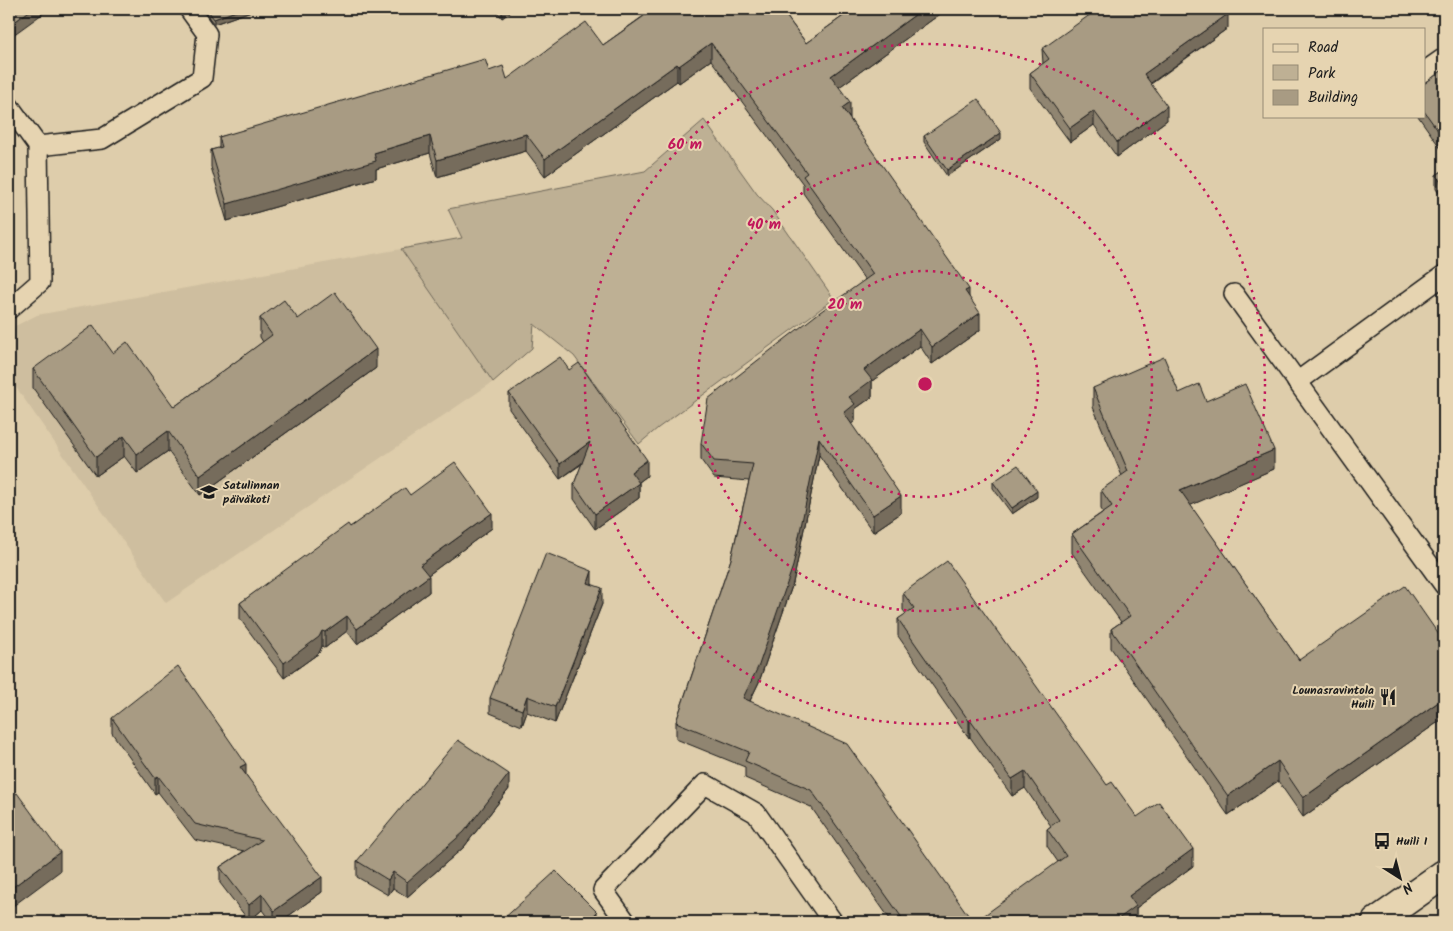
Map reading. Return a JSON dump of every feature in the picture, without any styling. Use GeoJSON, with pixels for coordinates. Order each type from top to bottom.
{"type":"FeatureCollection","features":[{"type":"Feature","properties":{"kind":"main road"},"geometry":{"type":"LineString","coordinates":[[1376,922],[1444,875]]}},
{"type":"Feature","properties":{"kind":"lane"},"geometry":{"type":"LineString","coordinates":[[38,146],[102,139],[202,78],[207,34],[189,9]]}},
{"type":"Feature","properties":{"kind":"lane"},"geometry":{"type":"LineString","coordinates":[[1426,71],[1444,58]]}},
{"type":"Feature","properties":{"kind":"lane"},"geometry":{"type":"LineString","coordinates":[[9,106],[38,146],[40,282],[9,309]]}},
{"type":"Feature","properties":{"kind":"lane"},"geometry":{"type":"LineString","coordinates":[[1297,382],[1444,275]]}},
{"type":"Feature","properties":{"kind":"lane"},"geometry":{"type":"LineString","coordinates":[[1234,294],[1444,585]]}},
{"type":"Feature","properties":{"kind":"lane"},"geometry":{"type":"LineString","coordinates":[[626,922],[603,890],[705,784],[756,812],[833,922]]}},
{"type":"Feature","properties":{"kind":"shaded area","name":"Satulinnan päiväkoti"},"geometry":{"type":"Polygon","coordinates":[[[401,249],[493,382],[166,603],[9,377],[9,343],[15,326],[37,315],[401,249]]]}},
{"type":"Feature","properties":{"kind":"green space"},"geometry":{"type":"Polygon","coordinates":[[[704,120],[757,194],[772,210],[834,299],[658,428],[639,444],[574,356],[534,324],[532,348],[493,382],[401,249],[462,238],[448,209],[645,171],[704,120]]]}},
{"type":"Feature","properties":{"kind":"building"},"geometry":{"type":"Polygon","coordinates":[[[9,9],[32,9],[9,26],[9,9]]]}},
{"type":"Feature","properties":{"kind":"building"},"geometry":{"type":"Polygon","coordinates":[[[208,9],[241,9],[214,19],[208,9]]]}},
{"type":"Feature","properties":{"kind":"building"},"geometry":{"type":"Polygon","coordinates":[[[654,9],[781,9],[806,43],[853,9],[923,9],[831,76],[850,102],[842,108],[969,289],[965,291],[980,313],[932,347],[920,329],[864,370],[872,380],[849,397],[855,404],[844,413],[901,496],[873,515],[819,438],[793,566],[759,665],[743,698],[847,744],[973,922],[905,922],[811,790],[745,761],[749,752],[676,722],[731,559],[753,464],[714,461],[701,443],[708,399],[820,312],[873,274],[803,176],[807,173],[711,43],[679,66],[677,64],[545,159],[526,134],[437,160],[430,136],[374,153],[376,161],[227,204],[211,150],[222,147],[219,137],[485,59],[489,71],[503,66],[507,79],[586,22],[603,45],[654,9]]]}},
{"type":"Feature","properties":{"kind":"building"},"geometry":{"type":"Polygon","coordinates":[[[1098,9],[1224,9],[1228,14],[1144,74],[1167,106],[1117,142],[1094,111],[1070,128],[1030,73],[1049,59],[1042,49],[1098,9]]]}},
{"type":"Feature","properties":{"kind":"building"},"geometry":{"type":"Polygon","coordinates":[[[1444,69],[1444,139],[1426,114],[1426,82],[1444,69]]]}},
{"type":"Feature","properties":{"kind":"building"},"geometry":{"type":"Polygon","coordinates":[[[978,99],[1001,133],[947,170],[924,136],[978,99]]]}},
{"type":"Feature","properties":{"kind":"building"},"geometry":{"type":"Polygon","coordinates":[[[1444,170],[1444,187],[1436,175],[1444,170]]]}},
{"type":"Feature","properties":{"kind":"building"},"geometry":{"type":"Polygon","coordinates":[[[10,196],[11,250],[9,250],[10,196]]]}},
{"type":"Feature","properties":{"kind":"building"},"geometry":{"type":"Polygon","coordinates":[[[335,292],[376,349],[200,476],[168,431],[137,454],[124,436],[96,457],[33,369],[93,325],[113,353],[127,342],[174,407],[272,335],[260,318],[284,300],[298,319],[335,292]]]}},
{"type":"Feature","properties":{"kind":"building"},"geometry":{"type":"Polygon","coordinates":[[[560,357],[569,370],[579,363],[647,460],[631,472],[639,483],[595,514],[574,484],[590,442],[560,464],[509,393],[560,357]]]}},
{"type":"Feature","properties":{"kind":"building"},"geometry":{"type":"Polygon","coordinates":[[[1164,357],[1179,393],[1199,384],[1206,401],[1245,384],[1274,450],[1180,490],[1299,660],[1405,586],[1444,642],[1444,698],[1303,798],[1278,761],[1228,796],[1111,629],[1130,616],[1072,534],[1112,506],[1101,490],[1128,471],[1093,388],[1164,357]]]}},
{"type":"Feature","properties":{"kind":"building"},"geometry":{"type":"Polygon","coordinates":[[[455,462],[492,513],[420,565],[429,576],[357,629],[347,616],[325,632],[322,631],[319,637],[284,663],[240,603],[348,524],[350,527],[405,488],[410,495],[455,462]]]}},
{"type":"Feature","properties":{"kind":"building"},"geometry":{"type":"Polygon","coordinates":[[[1018,465],[1037,491],[1012,508],[993,482],[1018,465]]]}},
{"type":"Feature","properties":{"kind":"building"},"geometry":{"type":"Polygon","coordinates":[[[546,553],[592,571],[588,583],[602,588],[555,707],[527,696],[522,710],[490,698],[546,553]]]}},
{"type":"Feature","properties":{"kind":"building"},"geometry":{"type":"Polygon","coordinates":[[[947,561],[1107,785],[1112,782],[1137,817],[1159,802],[1193,849],[1129,896],[1136,906],[1114,922],[975,922],[1066,856],[1047,829],[1059,820],[1025,771],[1012,779],[898,619],[914,608],[903,593],[947,561]]]}},
{"type":"Feature","properties":{"kind":"building"},"geometry":{"type":"Polygon","coordinates":[[[178,666],[246,764],[240,767],[322,877],[274,911],[262,894],[249,905],[220,867],[262,840],[195,824],[158,776],[155,778],[112,718],[178,666]]]}},
{"type":"Feature","properties":{"kind":"building"},"geometry":{"type":"Polygon","coordinates":[[[458,740],[509,774],[464,832],[407,882],[393,872],[388,880],[357,861],[458,740]]]}},
{"type":"Feature","properties":{"kind":"building"},"geometry":{"type":"Polygon","coordinates":[[[17,793],[60,852],[9,890],[9,799],[17,793]]]}},
{"type":"Feature","properties":{"kind":"building"},"geometry":{"type":"Polygon","coordinates":[[[556,871],[597,912],[588,922],[500,922],[556,871]]]}},
{"type":"Feature","properties":{"kind":"place","name":"Satulinnan päiväkoti"},"geometry":{"type":"Point","coordinates":[209,492]}},
{"type":"Feature","properties":{"kind":"place","name":"Lounasravintola Huili"},"geometry":{"type":"Point","coordinates":[1388,697]}},
{"type":"Feature","properties":{"kind":"place","name":"Huili I"},"geometry":{"type":"Point","coordinates":[1382,841]}}]}
